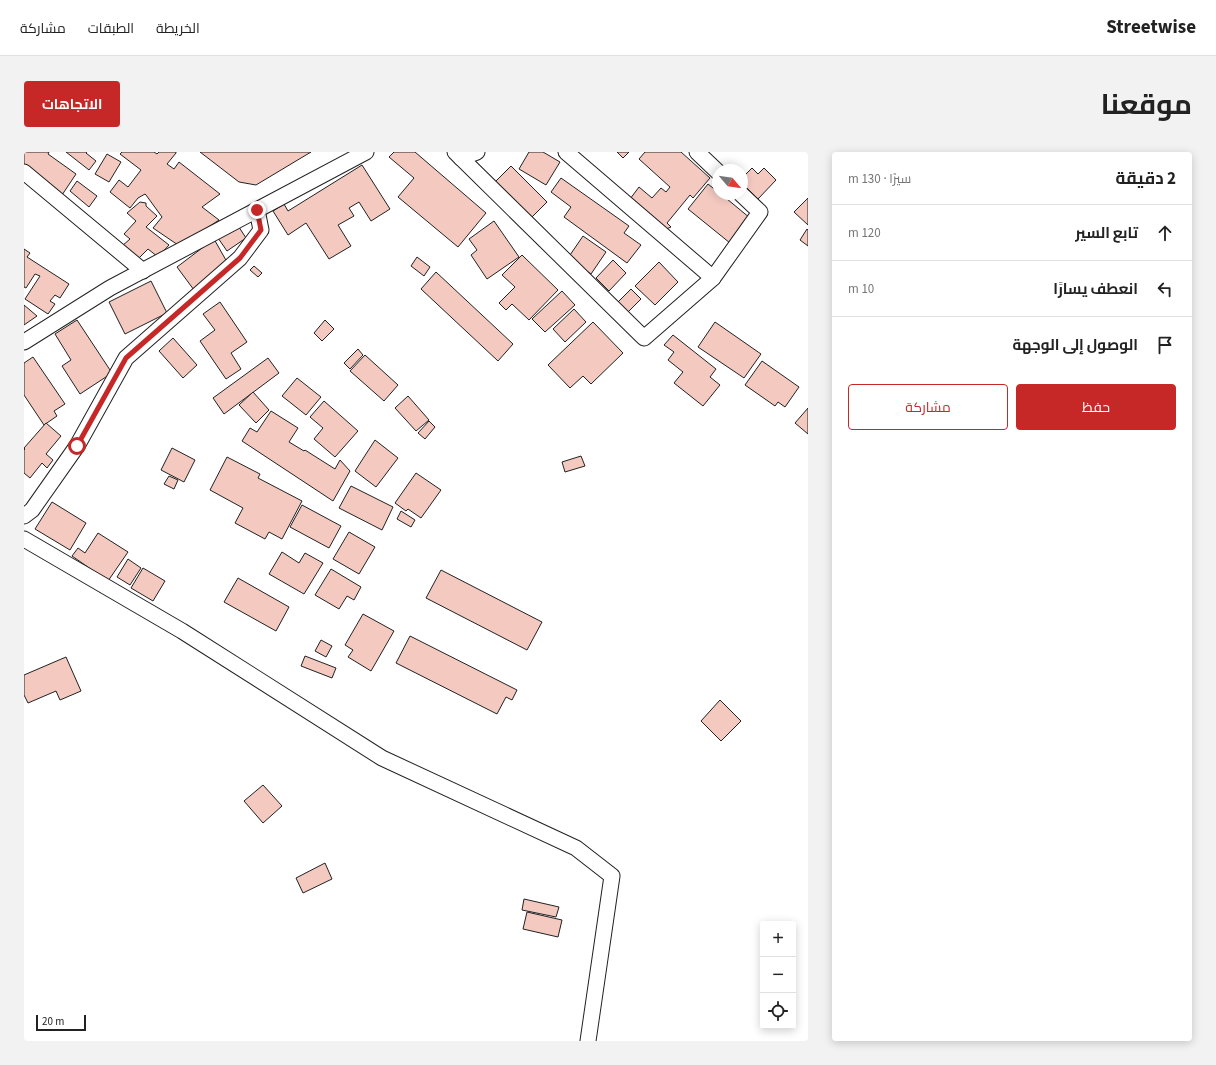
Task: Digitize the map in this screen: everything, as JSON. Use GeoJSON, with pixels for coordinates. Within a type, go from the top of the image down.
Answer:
{"type":"FeatureCollection","features":[{"type":"Feature","properties":{"kind":"street"},"geometry":{"type":"LineString","coordinates":[[24,342],[110,288],[366,152]]}},
{"type":"Feature","properties":{"kind":"street"},"geometry":{"type":"LineString","coordinates":[[458,155],[476,152]]}},
{"type":"Feature","properties":{"kind":"street"},"geometry":{"type":"LineString","coordinates":[[566,152],[713,278]]}},
{"type":"Feature","properties":{"kind":"street"},"geometry":{"type":"LineString","coordinates":[[697,152],[712,166]]}},
{"type":"Feature","properties":{"kind":"street"},"geometry":{"type":"LineString","coordinates":[[458,155],[644,338],[713,278],[760,212],[747,200]]}},
{"type":"Feature","properties":{"kind":"street"},"geometry":{"type":"LineString","coordinates":[[24,172],[143,270]]}},
{"type":"Feature","properties":{"kind":"street"},"geometry":{"type":"LineString","coordinates":[[24,516],[32,510],[77,446],[126,358],[240,258],[261,230],[257,210]]}},
{"type":"Feature","properties":{"kind":"street"},"geometry":{"type":"LineString","coordinates":[[24,539],[182,631],[382,758],[576,848],[612,876],[588,1041]]}},
{"type":"Feature","properties":{"kind":"building"},"geometry":{"type":"Polygon","coordinates":[[[24,152],[49,152],[48,154],[76,174],[62,195],[24,166],[24,152]]]}},
{"type":"Feature","properties":{"kind":"building"},"geometry":{"type":"Polygon","coordinates":[[[66,152],[87,152],[86,153],[96,161],[89,170],[66,152]]]}},
{"type":"Feature","properties":{"kind":"building"},"geometry":{"type":"Polygon","coordinates":[[[122,152],[154,152],[157,154],[159,152],[176,152],[167,164],[174,169],[179,162],[220,194],[202,207],[219,220],[189,240],[178,245],[153,228],[162,217],[145,194],[138,198],[130,208],[110,192],[119,180],[128,187],[141,170],[120,154],[122,152]]]}},
{"type":"Feature","properties":{"kind":"building"},"geometry":{"type":"Polygon","coordinates":[[[200,152],[311,152],[256,185],[239,182],[200,152]]]}},
{"type":"Feature","properties":{"kind":"building"},"geometry":{"type":"Polygon","coordinates":[[[394,152],[415,152],[486,213],[458,247],[398,197],[414,178],[389,157],[394,152]]]}},
{"type":"Feature","properties":{"kind":"building"},"geometry":{"type":"Polygon","coordinates":[[[529,152],[543,152],[560,162],[546,185],[519,169],[529,152]]]}},
{"type":"Feature","properties":{"kind":"building"},"geometry":{"type":"Polygon","coordinates":[[[617,152],[629,152],[623,158],[617,152]]]}},
{"type":"Feature","properties":{"kind":"building"},"geometry":{"type":"Polygon","coordinates":[[[645,152],[681,152],[710,178],[693,198],[690,195],[667,223],[671,227],[664,230],[630,199],[639,187],[652,198],[661,188],[666,192],[670,187],[639,159],[645,152]]]}},
{"type":"Feature","properties":{"kind":"building"},"geometry":{"type":"Polygon","coordinates":[[[107,154],[121,162],[109,182],[95,174],[107,154]]]}},
{"type":"Feature","properties":{"kind":"building"},"geometry":{"type":"Polygon","coordinates":[[[362,165],[390,209],[371,221],[359,202],[349,208],[354,216],[338,225],[351,246],[329,259],[306,223],[288,235],[273,211],[284,204],[288,211],[362,165]]]}},
{"type":"Feature","properties":{"kind":"building"},"geometry":{"type":"Polygon","coordinates":[[[511,166],[547,202],[532,217],[495,182],[511,166]]]}},
{"type":"Feature","properties":{"kind":"building"},"geometry":{"type":"Polygon","coordinates":[[[752,168],[758,174],[764,168],[776,180],[758,199],[748,189],[748,172],[752,168]]]}},
{"type":"Feature","properties":{"kind":"building"},"geometry":{"type":"Polygon","coordinates":[[[561,178],[629,226],[624,233],[641,245],[627,263],[564,217],[571,207],[551,192],[561,178]]]}},
{"type":"Feature","properties":{"kind":"building"},"geometry":{"type":"Polygon","coordinates":[[[77,181],[97,196],[89,207],[70,191],[77,181]]]}},
{"type":"Feature","properties":{"kind":"building"},"geometry":{"type":"Polygon","coordinates":[[[708,184],[712,187],[712,200],[728,200],[750,218],[730,243],[688,209],[708,184]]]}},
{"type":"Feature","properties":{"kind":"building"},"geometry":{"type":"Polygon","coordinates":[[[808,198],[808,225],[794,212],[808,198]]]}},
{"type":"Feature","properties":{"kind":"building"},"geometry":{"type":"Polygon","coordinates":[[[140,202],[146,203],[146,206],[157,216],[146,227],[169,245],[158,257],[148,249],[136,261],[122,246],[130,239],[124,234],[136,221],[127,213],[140,202]]]}},
{"type":"Feature","properties":{"kind":"building"},"geometry":{"type":"Polygon","coordinates":[[[494,221],[519,257],[487,279],[471,255],[477,250],[469,239],[494,221]]]}},
{"type":"Feature","properties":{"kind":"building"},"geometry":{"type":"Polygon","coordinates":[[[237,224],[246,238],[227,251],[218,238],[237,224]]]}},
{"type":"Feature","properties":{"kind":"building"},"geometry":{"type":"Polygon","coordinates":[[[807,229],[808,230],[808,246],[800,240],[807,229]]]}},
{"type":"Feature","properties":{"kind":"building"},"geometry":{"type":"Polygon","coordinates":[[[583,236],[606,252],[591,274],[568,258],[583,236]]]}},
{"type":"Feature","properties":{"kind":"building"},"geometry":{"type":"Polygon","coordinates":[[[214,239],[227,262],[194,290],[177,267],[214,239]]]}},
{"type":"Feature","properties":{"kind":"building"},"geometry":{"type":"Polygon","coordinates":[[[24,249],[30,253],[27,257],[69,284],[60,298],[55,295],[50,301],[55,304],[48,314],[25,299],[40,276],[35,274],[26,288],[24,287],[24,249]]]}},
{"type":"Feature","properties":{"kind":"building"},"geometry":{"type":"Polygon","coordinates":[[[522,255],[558,290],[529,320],[512,304],[506,310],[499,303],[515,287],[502,275],[522,255]]]}},
{"type":"Feature","properties":{"kind":"building"},"geometry":{"type":"Polygon","coordinates":[[[417,257],[430,267],[424,276],[411,266],[417,257]]]}},
{"type":"Feature","properties":{"kind":"building"},"geometry":{"type":"Polygon","coordinates":[[[613,260],[626,273],[609,291],[596,278],[613,260]]]}},
{"type":"Feature","properties":{"kind":"building"},"geometry":{"type":"Polygon","coordinates":[[[659,262],[678,282],[655,305],[635,286],[659,262]]]}},
{"type":"Feature","properties":{"kind":"building"},"geometry":{"type":"Polygon","coordinates":[[[254,266],[262,273],[258,277],[250,270],[254,266]]]}},
{"type":"Feature","properties":{"kind":"building"},"geometry":{"type":"Polygon","coordinates":[[[436,272],[513,344],[498,361],[421,289],[436,272]]]}},
{"type":"Feature","properties":{"kind":"building"},"geometry":{"type":"Polygon","coordinates":[[[151,281],[167,313],[125,334],[109,302],[151,281]]]}},
{"type":"Feature","properties":{"kind":"building"},"geometry":{"type":"Polygon","coordinates":[[[631,289],[641,299],[628,312],[618,302],[631,289]]]}},
{"type":"Feature","properties":{"kind":"building"},"geometry":{"type":"Polygon","coordinates":[[[562,291],[575,305],[545,332],[532,319],[562,291]]]}},
{"type":"Feature","properties":{"kind":"building"},"geometry":{"type":"Polygon","coordinates":[[[220,302],[247,342],[231,353],[241,369],[226,379],[200,341],[215,330],[203,314],[220,302]]]}},
{"type":"Feature","properties":{"kind":"building"},"geometry":{"type":"Polygon","coordinates":[[[24,305],[37,316],[24,325],[24,305]]]}},
{"type":"Feature","properties":{"kind":"building"},"geometry":{"type":"Polygon","coordinates":[[[574,309],[586,322],[565,342],[553,329],[574,309]]]}},
{"type":"Feature","properties":{"kind":"building"},"geometry":{"type":"Polygon","coordinates":[[[77,320],[112,373],[80,394],[62,366],[71,360],[55,334],[77,320]]]}},
{"type":"Feature","properties":{"kind":"building"},"geometry":{"type":"Polygon","coordinates":[[[325,320],[334,329],[322,341],[314,333],[325,320]]]}},
{"type":"Feature","properties":{"kind":"building"},"geometry":{"type":"Polygon","coordinates":[[[593,322],[623,353],[591,384],[583,376],[570,388],[548,365],[593,322]]]}},
{"type":"Feature","properties":{"kind":"building"},"geometry":{"type":"Polygon","coordinates":[[[715,322],[761,354],[744,378],[698,347],[715,322]]]}},
{"type":"Feature","properties":{"kind":"building"},"geometry":{"type":"Polygon","coordinates":[[[673,335],[716,369],[710,377],[720,385],[703,406],[674,383],[683,372],[668,360],[674,352],[664,345],[673,335]]]}},
{"type":"Feature","properties":{"kind":"building"},"geometry":{"type":"Polygon","coordinates":[[[173,338],[197,365],[183,378],[159,351],[173,338]]]}},
{"type":"Feature","properties":{"kind":"building"},"geometry":{"type":"Polygon","coordinates":[[[358,349],[363,355],[350,369],[344,363],[358,349]]]}},
{"type":"Feature","properties":{"kind":"building"},"geometry":{"type":"Polygon","coordinates":[[[365,355],[398,385],[384,401],[350,371],[365,355]]]}},
{"type":"Feature","properties":{"kind":"building"},"geometry":{"type":"Polygon","coordinates":[[[33,357],[65,404],[54,411],[57,416],[44,425],[24,395],[24,363],[33,357]]]}},
{"type":"Feature","properties":{"kind":"building"},"geometry":{"type":"Polygon","coordinates":[[[268,358],[279,373],[224,414],[213,398],[268,358]]]}},
{"type":"Feature","properties":{"kind":"building"},"geometry":{"type":"Polygon","coordinates":[[[762,361],[799,387],[785,407],[778,402],[775,406],[745,385],[762,361]]]}},
{"type":"Feature","properties":{"kind":"building"},"geometry":{"type":"Polygon","coordinates":[[[297,378],[321,397],[306,415],[282,396],[297,378]]]}},
{"type":"Feature","properties":{"kind":"building"},"geometry":{"type":"Polygon","coordinates":[[[253,392],[269,410],[256,423],[239,405],[253,392]]]}},
{"type":"Feature","properties":{"kind":"building"},"geometry":{"type":"Polygon","coordinates":[[[408,396],[429,420],[416,431],[395,408],[408,396]]]}},
{"type":"Feature","properties":{"kind":"building"},"geometry":{"type":"Polygon","coordinates":[[[324,401],[358,431],[335,457],[314,439],[323,428],[310,417],[324,401]]]}},
{"type":"Feature","properties":{"kind":"building"},"geometry":{"type":"Polygon","coordinates":[[[808,408],[808,434],[795,423],[808,408]]]}},
{"type":"Feature","properties":{"kind":"building"},"geometry":{"type":"Polygon","coordinates":[[[271,411],[298,428],[289,442],[335,469],[340,460],[350,471],[333,501],[242,441],[250,428],[257,432],[271,411]]]}},
{"type":"Feature","properties":{"kind":"building"},"geometry":{"type":"Polygon","coordinates":[[[429,421],[435,427],[425,439],[418,433],[429,421]]]}},
{"type":"Feature","properties":{"kind":"building"},"geometry":{"type":"Polygon","coordinates":[[[46,423],[61,436],[46,454],[53,460],[47,468],[42,463],[30,478],[24,473],[24,448],[46,423]]]}},
{"type":"Feature","properties":{"kind":"building"},"geometry":{"type":"Polygon","coordinates":[[[375,440],[398,458],[376,487],[355,471],[375,440]]]}},
{"type":"Feature","properties":{"kind":"building"},"geometry":{"type":"Polygon","coordinates":[[[172,448],[195,460],[184,482],[161,470],[172,448]]]}},
{"type":"Feature","properties":{"kind":"building"},"geometry":{"type":"Polygon","coordinates":[[[581,456],[585,466],[565,472],[562,462],[581,456]]]}},
{"type":"Feature","properties":{"kind":"building"},"geometry":{"type":"Polygon","coordinates":[[[227,457],[260,474],[258,478],[302,501],[282,539],[269,532],[265,539],[235,523],[243,508],[210,490],[227,457]]]}},
{"type":"Feature","properties":{"kind":"building"},"geometry":{"type":"Polygon","coordinates":[[[416,473],[441,490],[421,518],[408,509],[406,511],[395,503],[416,473]]]}},
{"type":"Feature","properties":{"kind":"building"},"geometry":{"type":"Polygon","coordinates":[[[169,476],[178,480],[174,489],[164,484],[169,476]]]}},
{"type":"Feature","properties":{"kind":"building"},"geometry":{"type":"Polygon","coordinates":[[[351,486],[393,507],[382,530],[339,508],[351,486]]]}},
{"type":"Feature","properties":{"kind":"building"},"geometry":{"type":"Polygon","coordinates":[[[52,502],[86,523],[70,550],[35,529],[52,502]]]}},
{"type":"Feature","properties":{"kind":"building"},"geometry":{"type":"Polygon","coordinates":[[[302,505],[341,526],[329,548],[290,527],[302,505]]]}},
{"type":"Feature","properties":{"kind":"building"},"geometry":{"type":"Polygon","coordinates":[[[401,511],[415,520],[411,527],[397,519],[401,511]]]}},
{"type":"Feature","properties":{"kind":"building"},"geometry":{"type":"Polygon","coordinates":[[[349,532],[375,547],[359,574],[333,559],[349,532]]]}},
{"type":"Feature","properties":{"kind":"building"},"geometry":{"type":"Polygon","coordinates":[[[98,533],[128,552],[108,581],[72,556],[78,548],[85,553],[98,533]]]}},
{"type":"Feature","properties":{"kind":"building"},"geometry":{"type":"Polygon","coordinates":[[[282,552],[299,563],[305,553],[323,563],[304,594],[269,574],[282,552]]]}},
{"type":"Feature","properties":{"kind":"building"},"geometry":{"type":"Polygon","coordinates":[[[128,559],[141,568],[130,585],[117,577],[128,559]]]}},
{"type":"Feature","properties":{"kind":"building"},"geometry":{"type":"Polygon","coordinates":[[[143,568],[165,581],[153,601],[131,588],[143,568]]]}},
{"type":"Feature","properties":{"kind":"building"},"geometry":{"type":"Polygon","coordinates":[[[331,569],[361,587],[354,600],[347,596],[339,609],[315,595],[331,569]]]}},
{"type":"Feature","properties":{"kind":"building"},"geometry":{"type":"Polygon","coordinates":[[[441,570],[542,622],[527,650],[426,598],[441,570]]]}},
{"type":"Feature","properties":{"kind":"building"},"geometry":{"type":"Polygon","coordinates":[[[238,578],[289,607],[276,631],[224,602],[238,578]]]}},
{"type":"Feature","properties":{"kind":"building"},"geometry":{"type":"Polygon","coordinates":[[[363,614],[394,631],[371,671],[348,657],[353,650],[345,645],[363,614]]]}},
{"type":"Feature","properties":{"kind":"building"},"geometry":{"type":"Polygon","coordinates":[[[410,636],[517,690],[512,700],[506,697],[497,714],[396,663],[410,636]]]}},
{"type":"Feature","properties":{"kind":"building"},"geometry":{"type":"Polygon","coordinates":[[[321,640],[332,646],[326,657],[315,651],[321,640]]]}},
{"type":"Feature","properties":{"kind":"building"},"geometry":{"type":"Polygon","coordinates":[[[305,656],[336,668],[332,678],[301,666],[305,656]]]}},
{"type":"Feature","properties":{"kind":"building"},"geometry":{"type":"Polygon","coordinates":[[[66,657],[81,691],[60,700],[56,691],[28,703],[24,695],[24,675],[66,657]]]}},
{"type":"Feature","properties":{"kind":"building"},"geometry":{"type":"Polygon","coordinates":[[[720,700],[741,721],[721,741],[701,721],[720,700]]]}},
{"type":"Feature","properties":{"kind":"building"},"geometry":{"type":"Polygon","coordinates":[[[263,785],[282,806],[263,823],[244,801],[263,785]]]}},
{"type":"Feature","properties":{"kind":"building"},"geometry":{"type":"Polygon","coordinates":[[[325,863],[332,879],[303,893],[296,878],[325,863]]]}},
{"type":"Feature","properties":{"kind":"building"},"geometry":{"type":"Polygon","coordinates":[[[524,899],[559,907],[556,917],[522,910],[524,899]]]}},
{"type":"Feature","properties":{"kind":"building"},"geometry":{"type":"Polygon","coordinates":[[[527,912],[562,920],[558,937],[523,929],[527,912]]]}},
{"type":"Feature","properties":{"kind":"route"},"geometry":{"type":"LineString","coordinates":[[77,446],[126,358],[240,258],[261,230],[257,210]]}}]}
